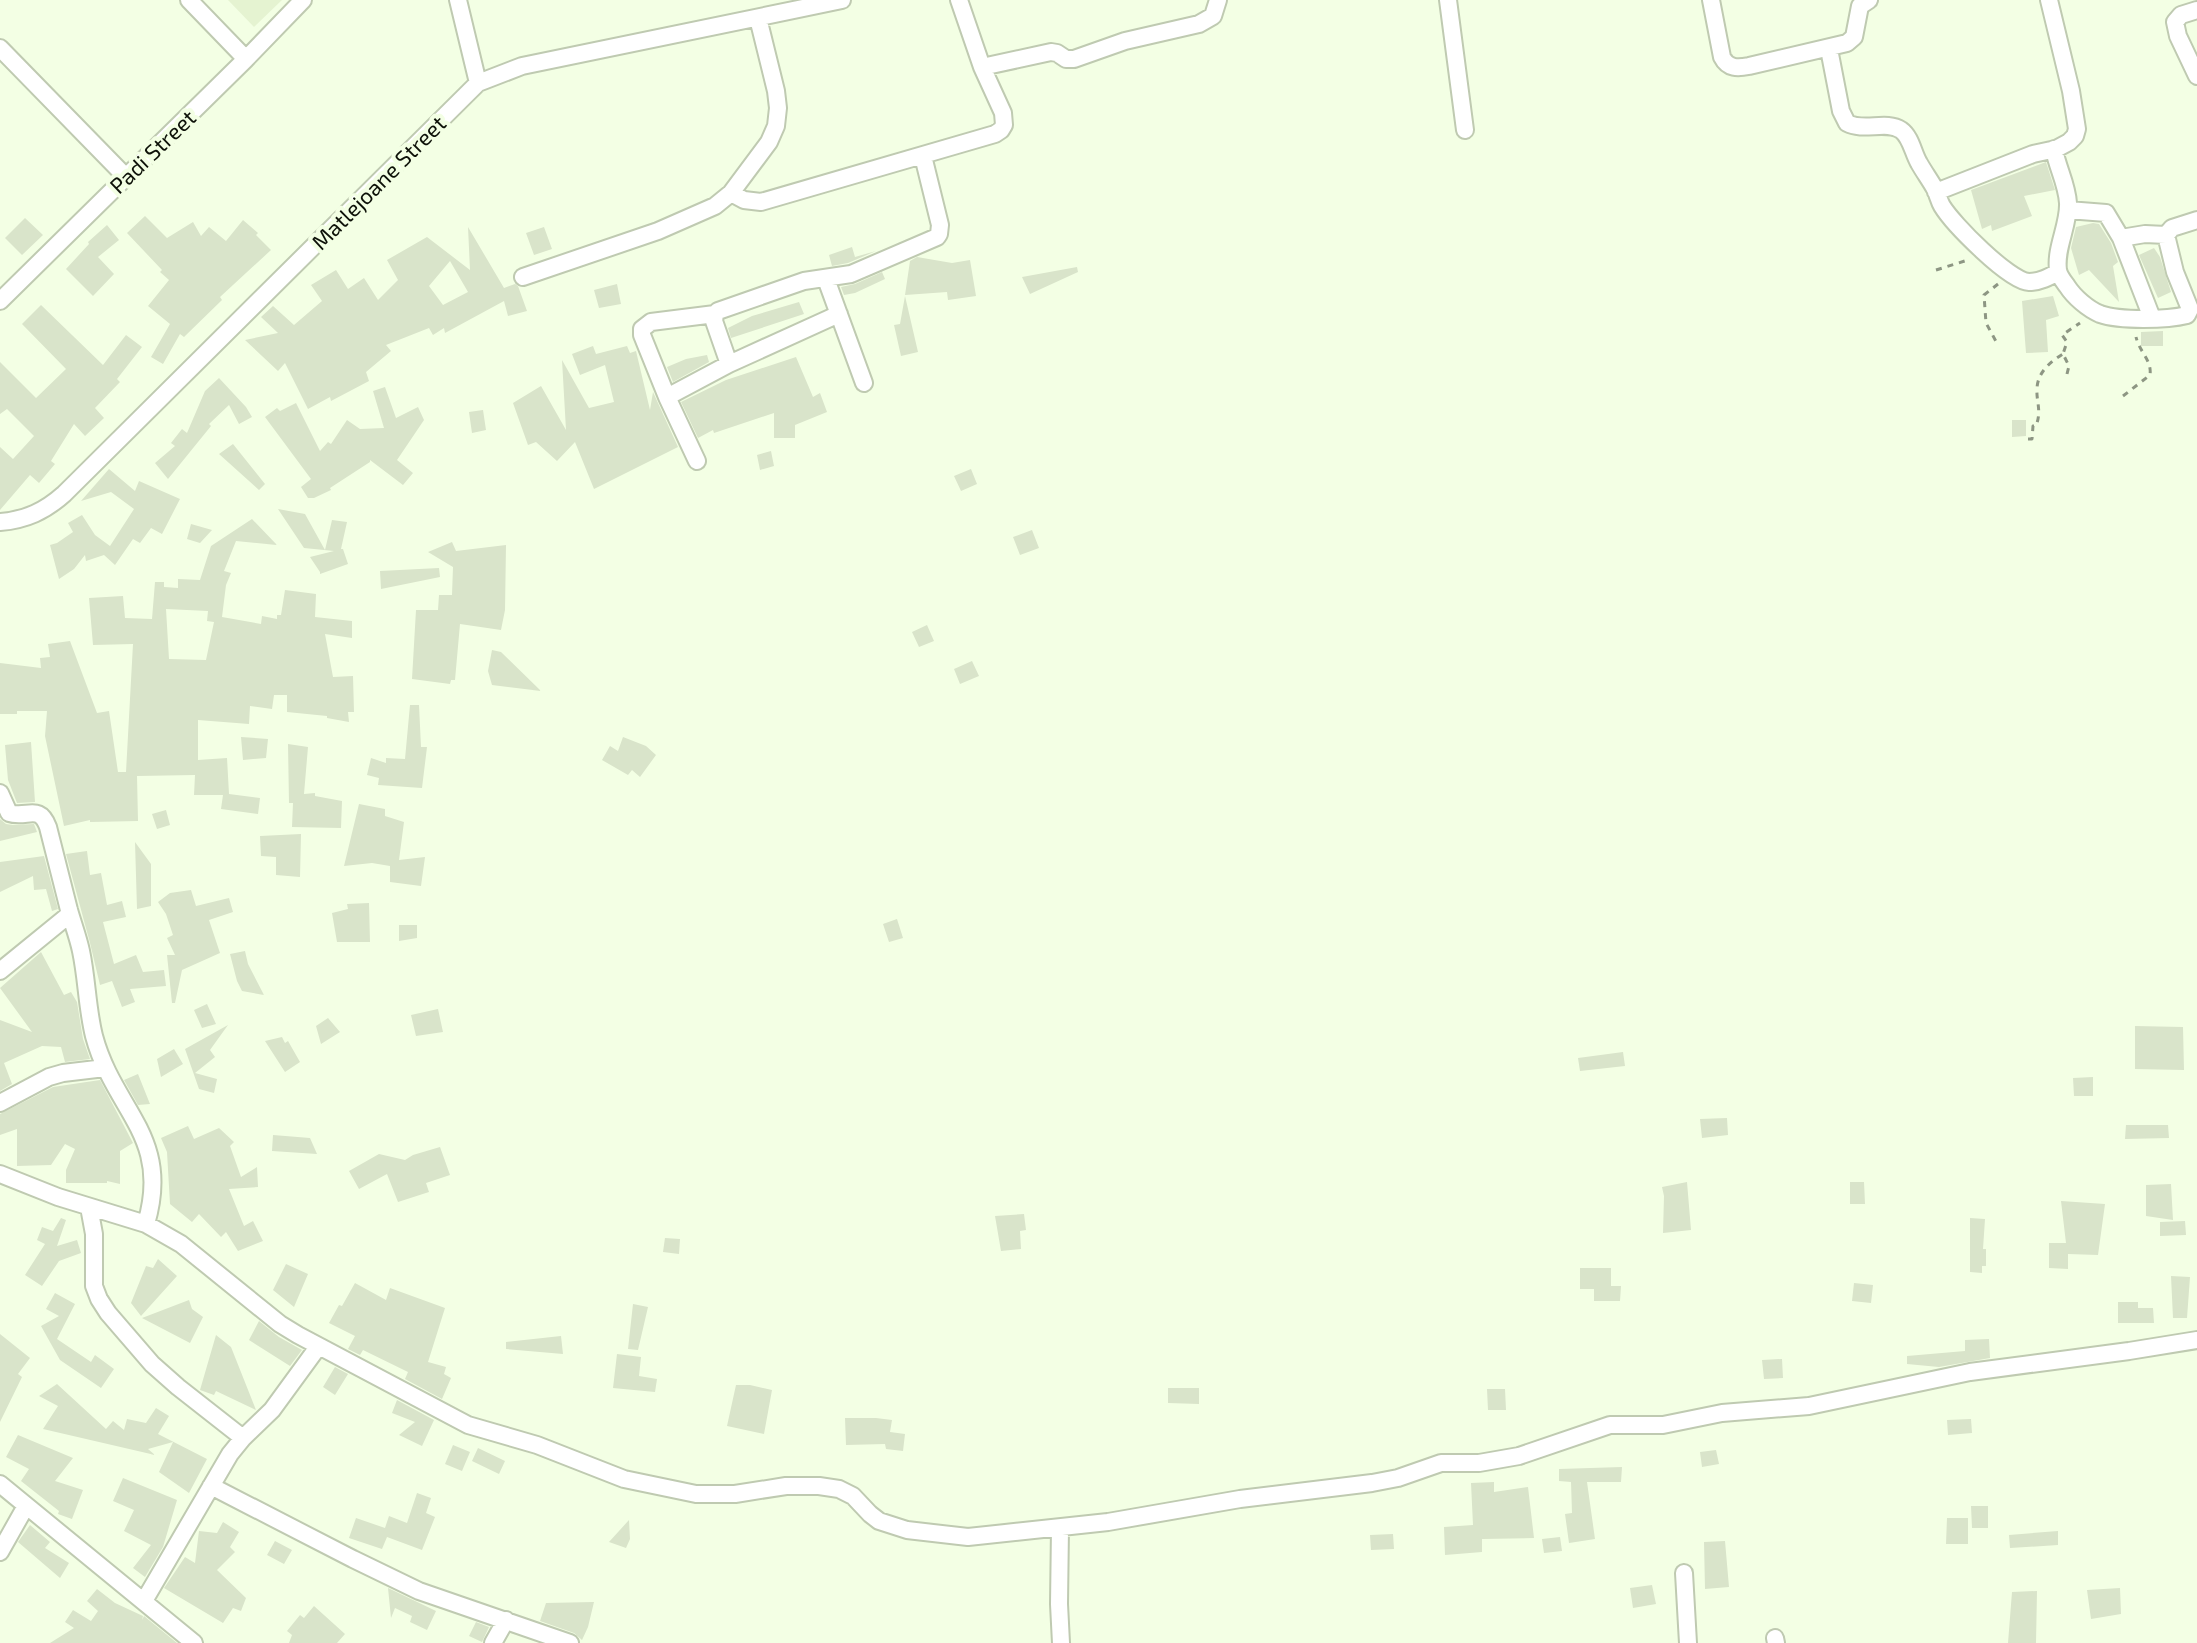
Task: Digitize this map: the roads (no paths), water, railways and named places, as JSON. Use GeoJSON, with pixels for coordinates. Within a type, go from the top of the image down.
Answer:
{"type":"FeatureCollection","features":[{"type":"Feature","properties":{"kind":"street"},"geometry":{"type":"LineString","coordinates":[[189,0],[246,59]]}},
{"type":"Feature","properties":{"kind":"street","name":"Padi Street"},"geometry":{"type":"LineString","coordinates":[[2,294],[126,177],[303,0]]}},
{"type":"Feature","properties":{"kind":"street"},"geometry":{"type":"LineString","coordinates":[[458,0],[478,83]]}},
{"type":"Feature","properties":{"kind":"street","name":"Matlejoane Street"},"geometry":{"type":"LineString","coordinates":[[0,522],[18,521],[51,506],[478,83],[522,66],[842,0]]}},
{"type":"Feature","properties":{"kind":"street"},"geometry":{"type":"LineString","coordinates":[[731,193],[744,200],[761,202],[923,156],[1001,130],[1003,113],[982,67],[959,0]]}},
{"type":"Feature","properties":{"kind":"street"},"geometry":{"type":"LineString","coordinates":[[982,67],[1051,52],[1071,60],[1125,41],[1199,24],[1213,16],[1218,0]]}},
{"type":"Feature","properties":{"kind":"street"},"geometry":{"type":"LineString","coordinates":[[1448,0],[1465,130]]}},
{"type":"Feature","properties":{"kind":"street"},"geometry":{"type":"LineString","coordinates":[[1711,0],[1722,57],[1729,66],[1749,66],[1829,49],[1851,41],[1860,6],[1869,0]]}},
{"type":"Feature","properties":{"kind":"street"},"geometry":{"type":"LineString","coordinates":[[1936,192],[2033,154],[2054,149],[2075,136],[2077,129],[2071,91],[2049,0]]}},
{"type":"Feature","properties":{"kind":"street"},"geometry":{"type":"LineString","coordinates":[[2197,10],[2181,15],[2175,22],[2178,36],[2197,76]]}},
{"type":"Feature","properties":{"kind":"street"},"geometry":{"type":"LineString","coordinates":[[523,277],[658,231],[715,206],[731,193],[769,142],[776,126],[776,91],[758,18]]}},
{"type":"Feature","properties":{"kind":"street"},"geometry":{"type":"LineString","coordinates":[[0,48],[126,177]]}},
{"type":"Feature","properties":{"kind":"street"},"geometry":{"type":"LineString","coordinates":[[1829,49],[1843,118],[1852,126],[1894,127],[1905,133],[1941,205],[2011,275],[2028,282],[2040,281],[2058,272]]}},
{"type":"Feature","properties":{"kind":"street"},"geometry":{"type":"LineString","coordinates":[[2054,149],[2066,189],[2068,210],[2058,272],[2070,291],[2094,311],[2133,318],[2182,317],[2189,313],[2166,235]]}},
{"type":"Feature","properties":{"kind":"street"},"geometry":{"type":"LineString","coordinates":[[697,461],[642,335],[643,326],[651,322],[715,314],[724,308],[804,281],[851,274],[933,239],[939,234],[940,225],[923,156]]}},
{"type":"Feature","properties":{"kind":"street"},"geometry":{"type":"LineString","coordinates":[[2068,210],[2103,211],[2121,238],[2152,318]]}},
{"type":"Feature","properties":{"kind":"street"},"geometry":{"type":"LineString","coordinates":[[2166,235],[2172,228],[2197,220]]}},
{"type":"Feature","properties":{"kind":"street"},"geometry":{"type":"LineString","coordinates":[[2121,238],[2166,235]]}},
{"type":"Feature","properties":{"kind":"street"},"geometry":{"type":"LineString","coordinates":[[826,279],[864,383]]}},
{"type":"Feature","properties":{"kind":"street"},"geometry":{"type":"LineString","coordinates":[[715,314],[715,326],[729,364]]}},
{"type":"Feature","properties":{"kind":"street"},"geometry":{"type":"LineString","coordinates":[[667,397],[729,364],[839,314]]}},
{"type":"Feature","properties":{"kind":"street"},"geometry":{"type":"LineString","coordinates":[[0,793],[9,813],[38,813],[45,820],[80,947],[93,1032],[105,1068],[143,1134],[152,1160],[154,1184],[146,1224]]}},
{"type":"Feature","properties":{"kind":"street"},"geometry":{"type":"LineString","coordinates":[[3,961],[70,914]]}},
{"type":"Feature","properties":{"kind":"street"},"geometry":{"type":"LineString","coordinates":[[0,1103],[49,1077],[105,1068]]}},
{"type":"Feature","properties":{"kind":"street"},"geometry":{"type":"LineString","coordinates":[[0,1174],[58,1197],[146,1224],[181,1244],[280,1324],[468,1425],[537,1445],[624,1479],[660,1488],[696,1494],[735,1494],[786,1486],[839,1489],[853,1496],[879,1521],[907,1530],[949,1535],[987,1536],[1060,1528],[1240,1499],[1372,1483],[1398,1478],[1441,1463],[1499,1461],[1610,1425],[1663,1425],[1722,1413],[1809,1406],[1970,1372],[2197,1340]]}},
{"type":"Feature","properties":{"kind":"street"},"geometry":{"type":"LineString","coordinates":[[89,1207],[94,1234],[94,1286],[108,1313],[152,1364],[243,1438]]}},
{"type":"Feature","properties":{"kind":"street"},"geometry":{"type":"LineString","coordinates":[[144,1601],[230,1454],[272,1410],[318,1347]]}},
{"type":"Feature","properties":{"kind":"street"},"geometry":{"type":"LineString","coordinates":[[0,1484],[194,1643]]}},
{"type":"Feature","properties":{"kind":"street"},"geometry":{"type":"LineString","coordinates":[[211,1486],[419,1591],[570,1643]]}},
{"type":"Feature","properties":{"kind":"street"},"geometry":{"type":"LineString","coordinates":[[0,1552],[26,1506]]}},
{"type":"Feature","properties":{"kind":"street"},"geometry":{"type":"LineString","coordinates":[[1060,1528],[1061,1643]]}},
{"type":"Feature","properties":{"kind":"street"},"geometry":{"type":"LineString","coordinates":[[1684,1573],[1688,1643]]}},
{"type":"Feature","properties":{"kind":"street"},"geometry":{"type":"LineString","coordinates":[[493,1643],[506,1620]]}}]}
